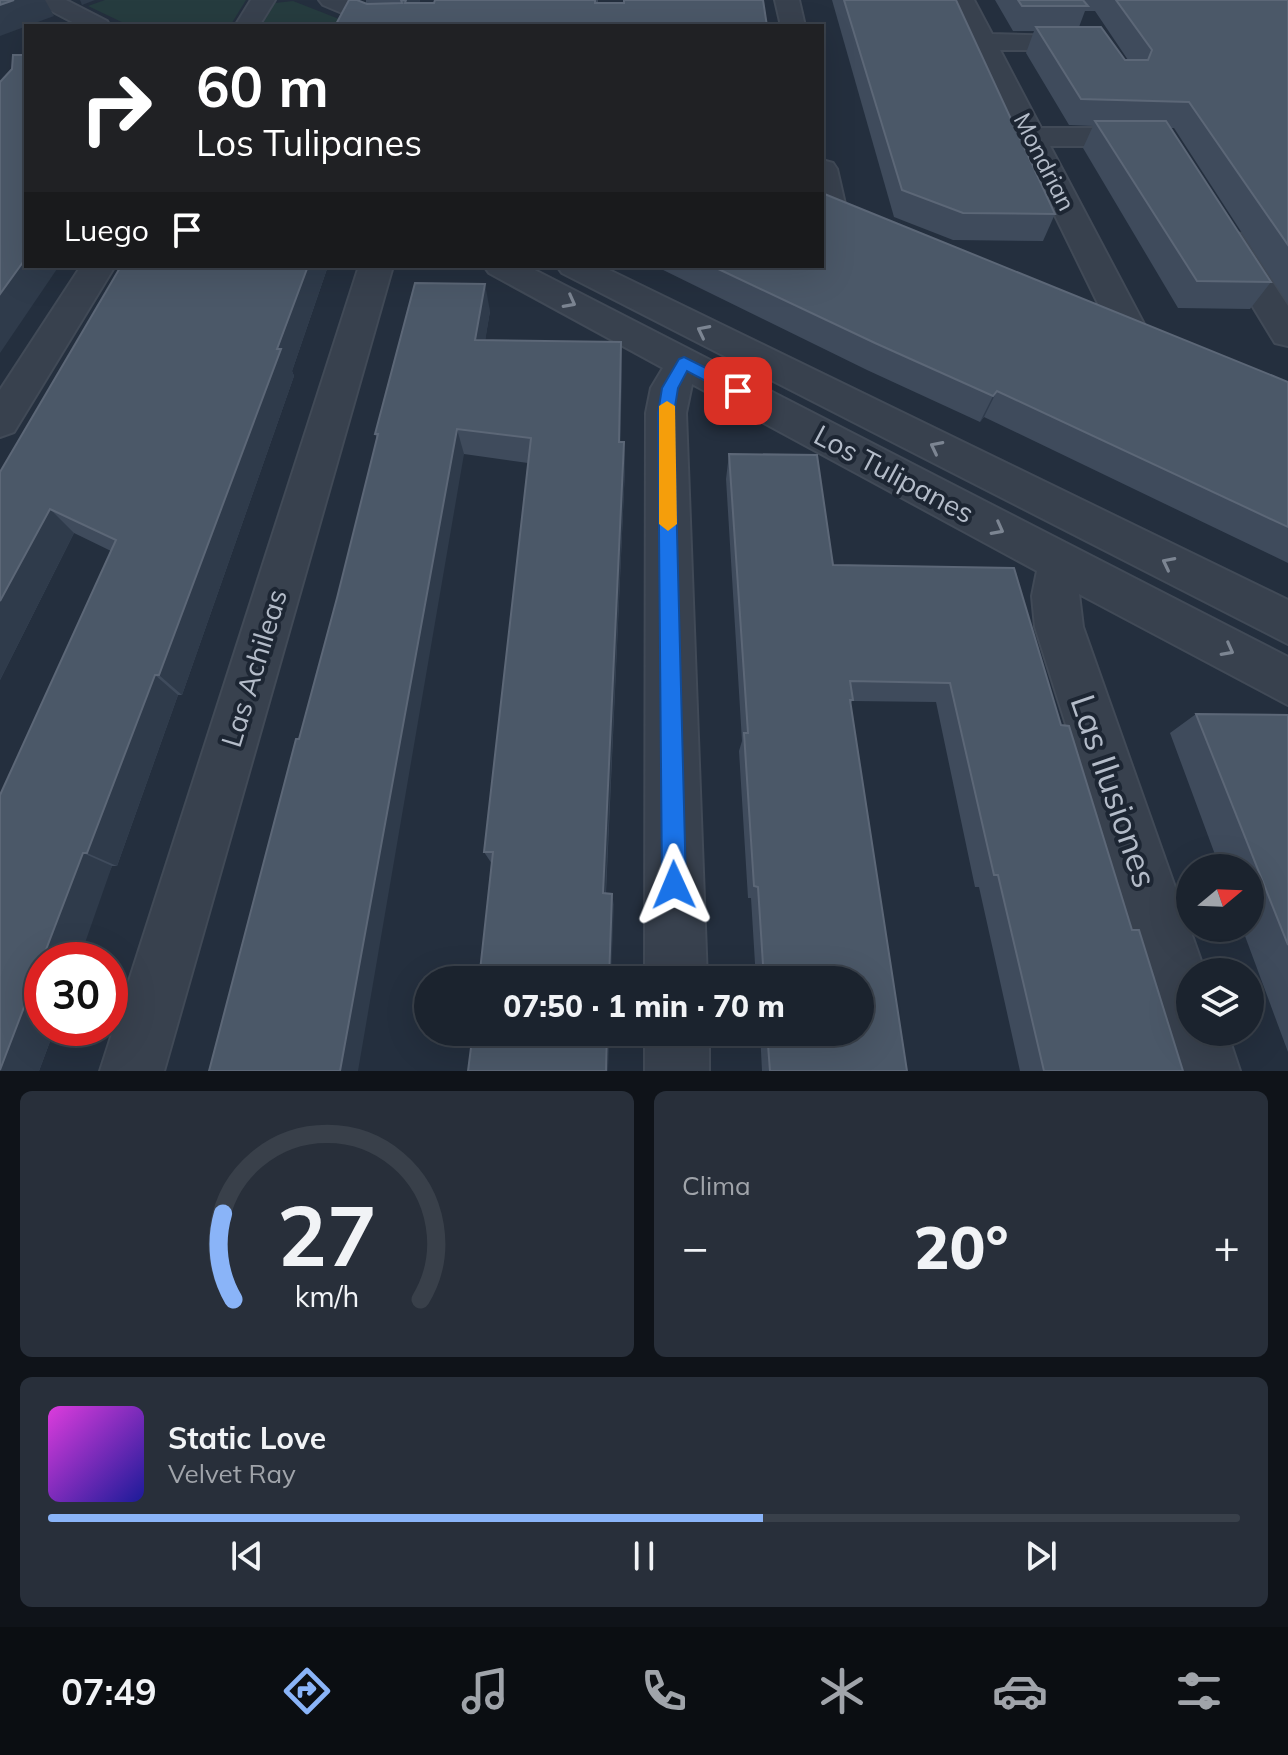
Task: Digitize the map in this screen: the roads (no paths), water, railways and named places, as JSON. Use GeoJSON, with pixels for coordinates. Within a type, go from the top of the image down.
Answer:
{"type":"FeatureCollection","features":[{"type":"Feature","properties":{"kind":"street"},"geometry":{"type":"LineString","coordinates":[[48,0],[89,24]]}},
{"type":"Feature","properties":{"kind":"street"},"geometry":{"type":"LineString","coordinates":[[248,24],[263,0]]}},
{"type":"Feature","properties":{"kind":"street"},"geometry":{"type":"LineString","coordinates":[[331,0],[389,24]]}},
{"type":"Feature","properties":{"kind":"street"},"geometry":{"type":"LineString","coordinates":[[787,0],[793,24]]}},
{"type":"Feature","properties":{"kind":"street","name":"Mondrian"},"geometry":{"type":"LineString","coordinates":[[962,0],[1031,137],[1141,330],[1084,307]]}},
{"type":"Feature","properties":{"kind":"street"},"geometry":{"type":"LineString","coordinates":[[982,42],[1104,48],[1084,18]]}},
{"type":"Feature","properties":{"kind":"street"},"geometry":{"type":"LineString","coordinates":[[1031,137],[1167,143]]}},
{"type":"Feature","properties":{"kind":"street"},"geometry":{"type":"LineString","coordinates":[[824,174],[836,206]]}},
{"type":"Feature","properties":{"kind":"street"},"geometry":{"type":"LineString","coordinates":[[1213,215],[1288,334]]}},
{"type":"Feature","properties":{"kind":"street"},"geometry":{"type":"LineString","coordinates":[[0,422],[97,268]]}},
{"type":"Feature","properties":{"kind":"street","name":"Las Achileas"},"geometry":{"type":"LineString","coordinates":[[132,1071],[375,268]]}},
{"type":"Feature","properties":{"kind":"street","name":"Los Tulipanes"},"geometry":{"type":"LineString","coordinates":[[505,268],[1288,682]]}},
{"type":"Feature","properties":{"kind":"street","name":"Los Tulipanes"},"geometry":{"type":"LineString","coordinates":[[578,268],[1288,623]]}},
{"type":"Feature","properties":{"kind":"street"},"geometry":{"type":"LineString","coordinates":[[676,966],[666,413],[670,388],[684,363]]}},
{"type":"Feature","properties":{"kind":"street","name":"Las Ilusiones"},"geometry":{"type":"LineString","coordinates":[[1062,562],[1055,596],[1059,627],[1176,975]]}},
{"type":"Feature","properties":{"kind":"street"},"geometry":{"type":"LineString","coordinates":[[677,1046],[677,1071]]}},
{"type":"Feature","properties":{"kind":"street"},"geometry":{"type":"LineString","coordinates":[[1200,1046],[1208,1071]]}}]}
